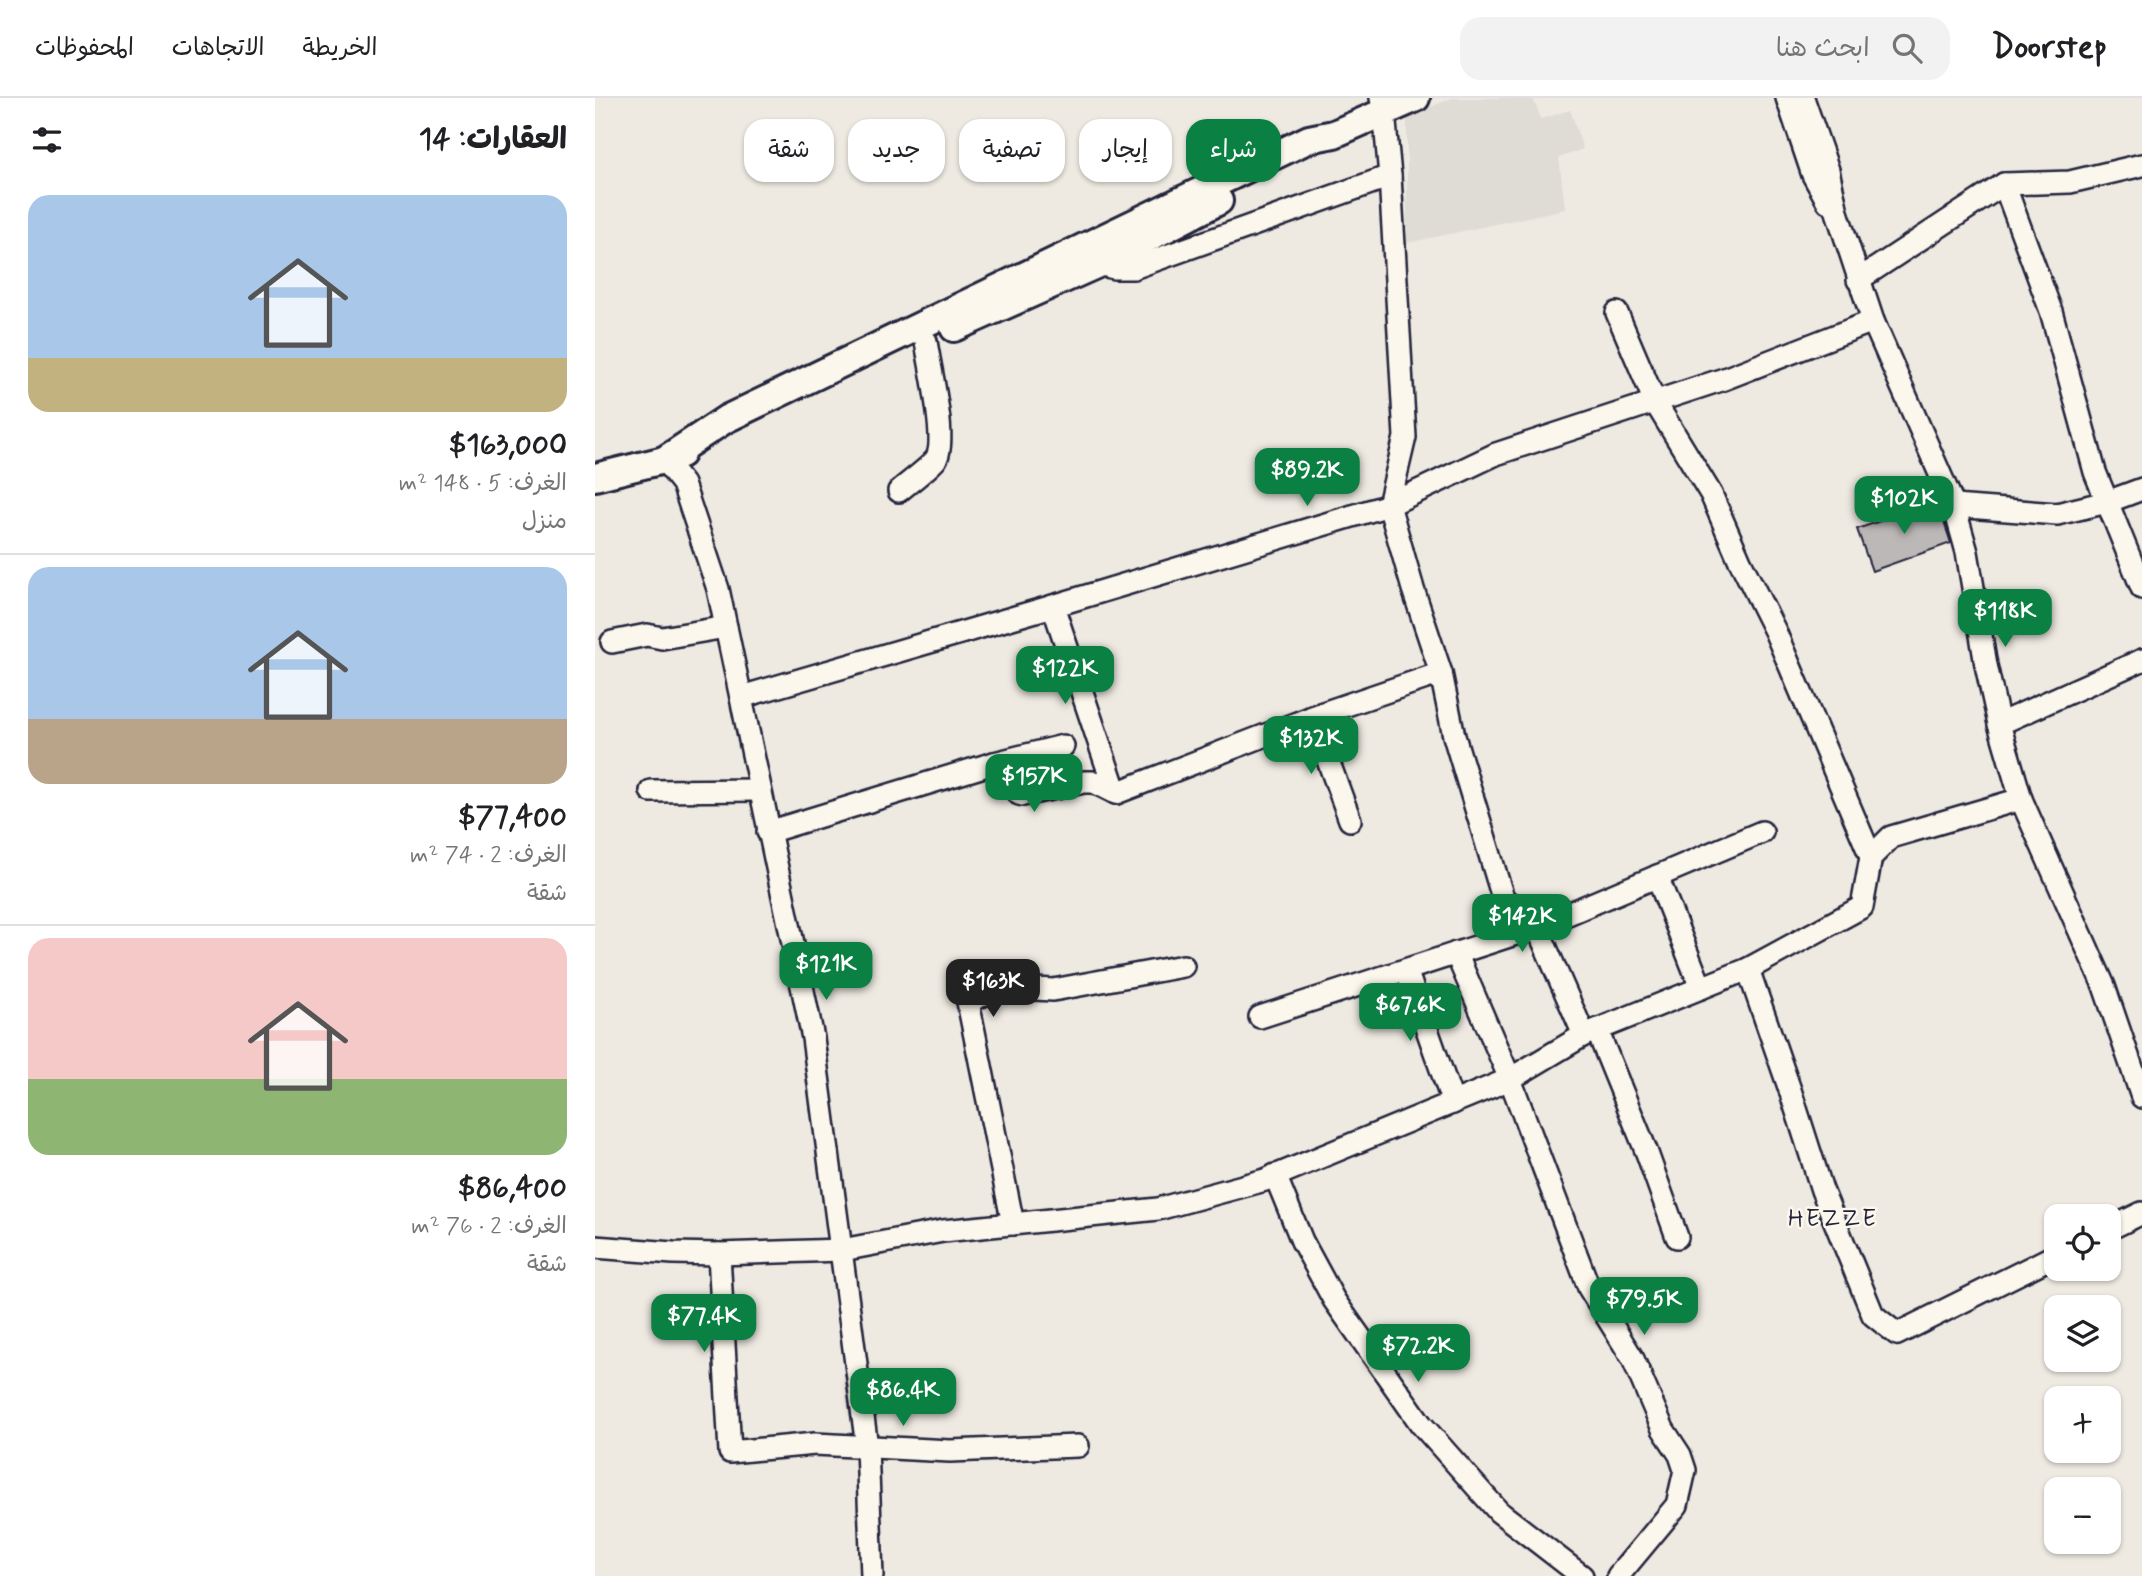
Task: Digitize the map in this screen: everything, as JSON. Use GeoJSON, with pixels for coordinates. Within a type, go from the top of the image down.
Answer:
{"type":"FeatureCollection","features":[{"type":"Feature","properties":{"kind":"main road"},"geometry":{"type":"LineString","coordinates":[[664,460],[726,419],[1315,152],[1334,134],[1383,105],[1416,98]]}},
{"type":"Feature","properties":{"kind":"main road"},"geometry":{"type":"LineString","coordinates":[[595,477],[664,460],[740,432],[926,341],[1092,255]]}},
{"type":"Feature","properties":{"kind":"street"},"geometry":{"type":"LineString","coordinates":[[1787,98],[1813,175],[1837,212]]}},
{"type":"Feature","properties":{"kind":"street"},"geometry":{"type":"LineString","coordinates":[[1803,98],[1830,177],[1837,212],[1858,281],[1954,506],[1967,552],[1999,724],[2021,799],[2104,986],[2142,1097]]}},
{"type":"Feature","properties":{"kind":"street"},"geometry":{"type":"LineString","coordinates":[[1383,105],[1390,176],[1405,437],[1389,505],[1441,673],[1454,736],[1503,898],[1537,927],[1647,1153],[1677,1237]]}},
{"type":"Feature","properties":{"kind":"street"},"geometry":{"type":"LineString","coordinates":[[1858,281],[2004,184],[2070,182],[2142,165]]}},
{"type":"Feature","properties":{"kind":"street"},"geometry":{"type":"LineString","coordinates":[[1092,255],[1114,268],[1133,268],[1390,176]]}},
{"type":"Feature","properties":{"kind":"street"},"geometry":{"type":"LineString","coordinates":[[2004,184],[2051,311],[2095,472],[2142,588]]}},
{"type":"Feature","properties":{"kind":"street"},"geometry":{"type":"LineString","coordinates":[[595,1247],[719,1254],[842,1250],[943,1231],[1158,1209],[1275,1175],[1510,1079],[1590,1033],[1748,969],[1862,907],[1871,857],[1775,632],[1711,494],[1654,402],[1617,313]]}},
{"type":"Feature","properties":{"kind":"street"},"geometry":{"type":"LineString","coordinates":[[741,697],[1389,505],[1496,454],[1724,379],[1873,321]]}},
{"type":"Feature","properties":{"kind":"street"},"geometry":{"type":"LineString","coordinates":[[899,491],[937,458],[940,442],[926,341]]}},
{"type":"Feature","properties":{"kind":"street"},"geometry":{"type":"LineString","coordinates":[[664,460],[683,484],[718,589],[813,1038],[866,1447],[872,1576]]}},
{"type":"Feature","properties":{"kind":"street"},"geometry":{"type":"LineString","coordinates":[[1954,506],[2057,514],[2107,502],[2142,489]]}},
{"type":"Feature","properties":{"kind":"street"},"geometry":{"type":"LineString","coordinates":[[1053,606],[1116,793]]}},
{"type":"Feature","properties":{"kind":"street"},"geometry":{"type":"LineString","coordinates":[[612,642],[647,635],[662,638],[726,627]]}},
{"type":"Feature","properties":{"kind":"street"},"geometry":{"type":"LineString","coordinates":[[1999,724],[2142,660]]}},
{"type":"Feature","properties":{"kind":"street"},"geometry":{"type":"LineString","coordinates":[[994,763],[1019,794],[1023,795],[1084,782],[1094,782],[1116,793],[1312,717],[1441,673]]}},
{"type":"Feature","properties":{"kind":"street"},"geometry":{"type":"LineString","coordinates":[[1312,717],[1350,820]]}},
{"type":"Feature","properties":{"kind":"street"},"geometry":{"type":"LineString","coordinates":[[768,832],[994,763],[1063,746]]}},
{"type":"Feature","properties":{"kind":"street"},"geometry":{"type":"LineString","coordinates":[[651,791],[759,790]]}},
{"type":"Feature","properties":{"kind":"street"},"geometry":{"type":"LineString","coordinates":[[1871,857],[1891,837],[2021,799]]}},
{"type":"Feature","properties":{"kind":"street"},"geometry":{"type":"LineString","coordinates":[[1260,1017],[1537,927],[1762,832]]}},
{"type":"Feature","properties":{"kind":"street"},"geometry":{"type":"LineString","coordinates":[[1657,876],[1701,988]]}},
{"type":"Feature","properties":{"kind":"street"},"geometry":{"type":"LineString","coordinates":[[1456,953],[1510,1079],[1590,1288],[1633,1359],[1663,1429],[1685,1470],[1677,1505],[1618,1576]]}},
{"type":"Feature","properties":{"kind":"street"},"geometry":{"type":"LineString","coordinates":[[1013,1223],[968,1002],[1001,987],[1053,990],[1183,966]]}},
{"type":"Feature","properties":{"kind":"street"},"geometry":{"type":"LineString","coordinates":[[1748,969],[1822,1190],[1874,1315],[1897,1334],[2044,1261]]}},
{"type":"Feature","properties":{"kind":"street"},"geometry":{"type":"LineString","coordinates":[[1406,970],[1453,1102]]}},
{"type":"Feature","properties":{"kind":"street"},"geometry":{"type":"LineString","coordinates":[[1275,1175],[1302,1241],[1334,1300],[1421,1424],[1499,1511],[1582,1576]]}},
{"type":"Feature","properties":{"kind":"street"},"geometry":{"type":"LineString","coordinates":[[2121,1223],[2142,1213]]}},
{"type":"Feature","properties":{"kind":"street"},"geometry":{"type":"LineString","coordinates":[[719,1254],[730,1452],[815,1444],[950,1451],[1078,1446]]}},
{"type":"Feature","properties":{"kind":"shaded area"},"geometry":{"type":"Polygon","coordinates":[[[1452,98],[1533,98],[1541,119],[1570,110],[1583,149],[1559,158],[1565,209],[1407,243],[1407,117],[1452,98]]]}},
{"type":"Feature","properties":{"kind":"building"},"geometry":{"type":"Polygon","coordinates":[[[1937,501],[1951,543],[1872,571],[1857,529],[1937,501]]]}},
{"type":"Feature","properties":{"kind":"district","name":"HEZZE"},"geometry":{"type":"Point","coordinates":[1833,1219]}}]}
